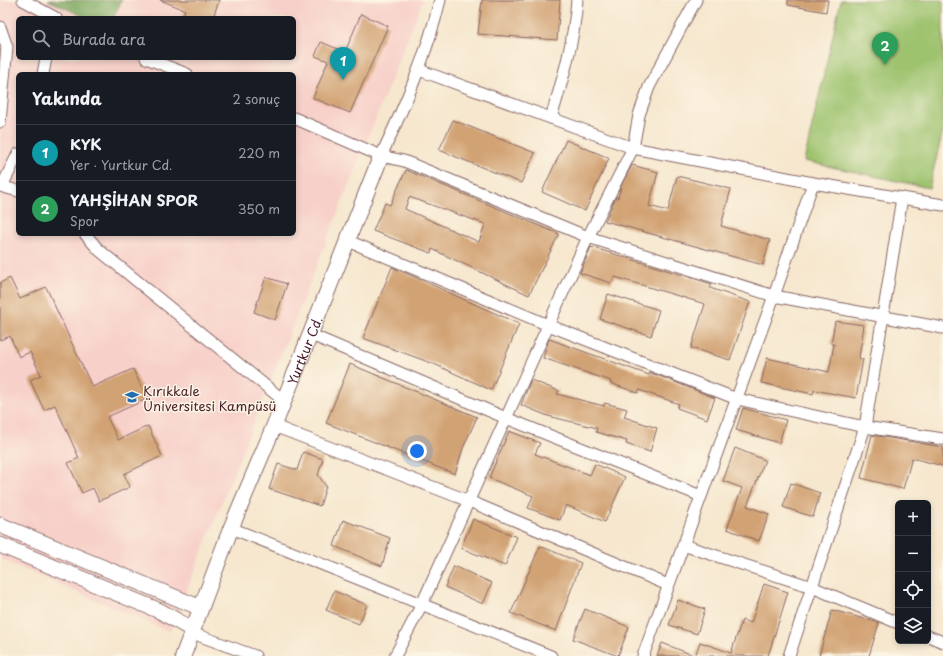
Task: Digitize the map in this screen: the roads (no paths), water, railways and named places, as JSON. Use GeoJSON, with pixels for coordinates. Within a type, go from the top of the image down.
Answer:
{"type":"FeatureCollection","features":[{"type":"Feature","properties":{"kind":"street"},"geometry":{"type":"LineString","coordinates":[[23,0],[47,16]]}},
{"type":"Feature","properties":{"kind":"street"},"geometry":{"type":"LineString","coordinates":[[381,156],[419,70],[431,36],[440,0]]}},
{"type":"Feature","properties":{"kind":"street"},"geometry":{"type":"LineString","coordinates":[[551,118],[566,70],[576,16],[577,0]]}},
{"type":"Feature","properties":{"kind":"street"},"geometry":{"type":"LineString","coordinates":[[395,656],[422,604],[588,237],[633,148],[639,115],[649,87],[696,0]]}},
{"type":"Feature","properties":{"kind":"street"},"geometry":{"type":"LineString","coordinates":[[0,27],[7,47],[0,122]]}},
{"type":"Feature","properties":{"kind":"street"},"geometry":{"type":"LineString","coordinates":[[43,72],[46,60]]}},
{"type":"Feature","properties":{"kind":"street"},"geometry":{"type":"LineString","coordinates":[[151,60],[182,72]]}},
{"type":"Feature","properties":{"kind":"street"},"geometry":{"type":"LineString","coordinates":[[419,70],[633,148],[813,183],[943,205]]}},
{"type":"Feature","properties":{"kind":"street"},"geometry":{"type":"LineString","coordinates":[[296,119],[381,156],[404,160],[588,237],[774,296],[883,318],[943,328]]}},
{"type":"Feature","properties":{"kind":"street","name":"Yurtkur Cd."},"geometry":{"type":"LineString","coordinates":[[183,656],[231,528],[274,426],[346,240],[381,156]]}},
{"type":"Feature","properties":{"kind":"street"},"geometry":{"type":"LineString","coordinates":[[16,158],[1,186],[16,190]]}},
{"type":"Feature","properties":{"kind":"street"},"geometry":{"type":"LineString","coordinates":[[642,656],[774,296],[813,183]]}},
{"type":"Feature","properties":{"kind":"street"},"geometry":{"type":"LineString","coordinates":[[789,656],[865,427],[902,198]]}},
{"type":"Feature","properties":{"kind":"street"},"geometry":{"type":"LineString","coordinates":[[87,236],[99,250],[283,400]]}},
{"type":"Feature","properties":{"kind":"street"},"geometry":{"type":"LineString","coordinates":[[346,240],[548,325],[737,398],[865,427],[943,439]]}},
{"type":"Feature","properties":{"kind":"street"},"geometry":{"type":"LineString","coordinates":[[309,334],[506,418],[701,496]]}},
{"type":"Feature","properties":{"kind":"street"},"geometry":{"type":"LineString","coordinates":[[274,426],[469,501],[668,586]]}},
{"type":"Feature","properties":{"kind":"street"},"geometry":{"type":"LineString","coordinates":[[0,525],[201,608]]}},
{"type":"Feature","properties":{"kind":"street"},"geometry":{"type":"LineString","coordinates":[[231,528],[551,656]]}},
{"type":"Feature","properties":{"kind":"street"},"geometry":{"type":"LineString","coordinates":[[0,545],[160,611],[193,632],[255,656]]}},
{"type":"Feature","properties":{"kind":"street"},"geometry":{"type":"LineString","coordinates":[[683,545],[812,587],[895,622]]}},
{"type":"Feature","properties":{"kind":"street"},"geometry":{"type":"LineString","coordinates":[[931,637],[943,642]]}},
{"type":"Feature","properties":{"kind":"place","name":"YAHŞİHAN SPOR"},"geometry":{"type":"Point","coordinates":[885,65]}},
{"type":"Feature","properties":{"kind":"place","name":"KYK"},"geometry":{"type":"Point","coordinates":[343,80]}},
{"type":"Feature","properties":{"kind":"place","name":"Kırıkkale Üniversitesi Kampüsü"},"geometry":{"type":"Point","coordinates":[132,397]}}]}
